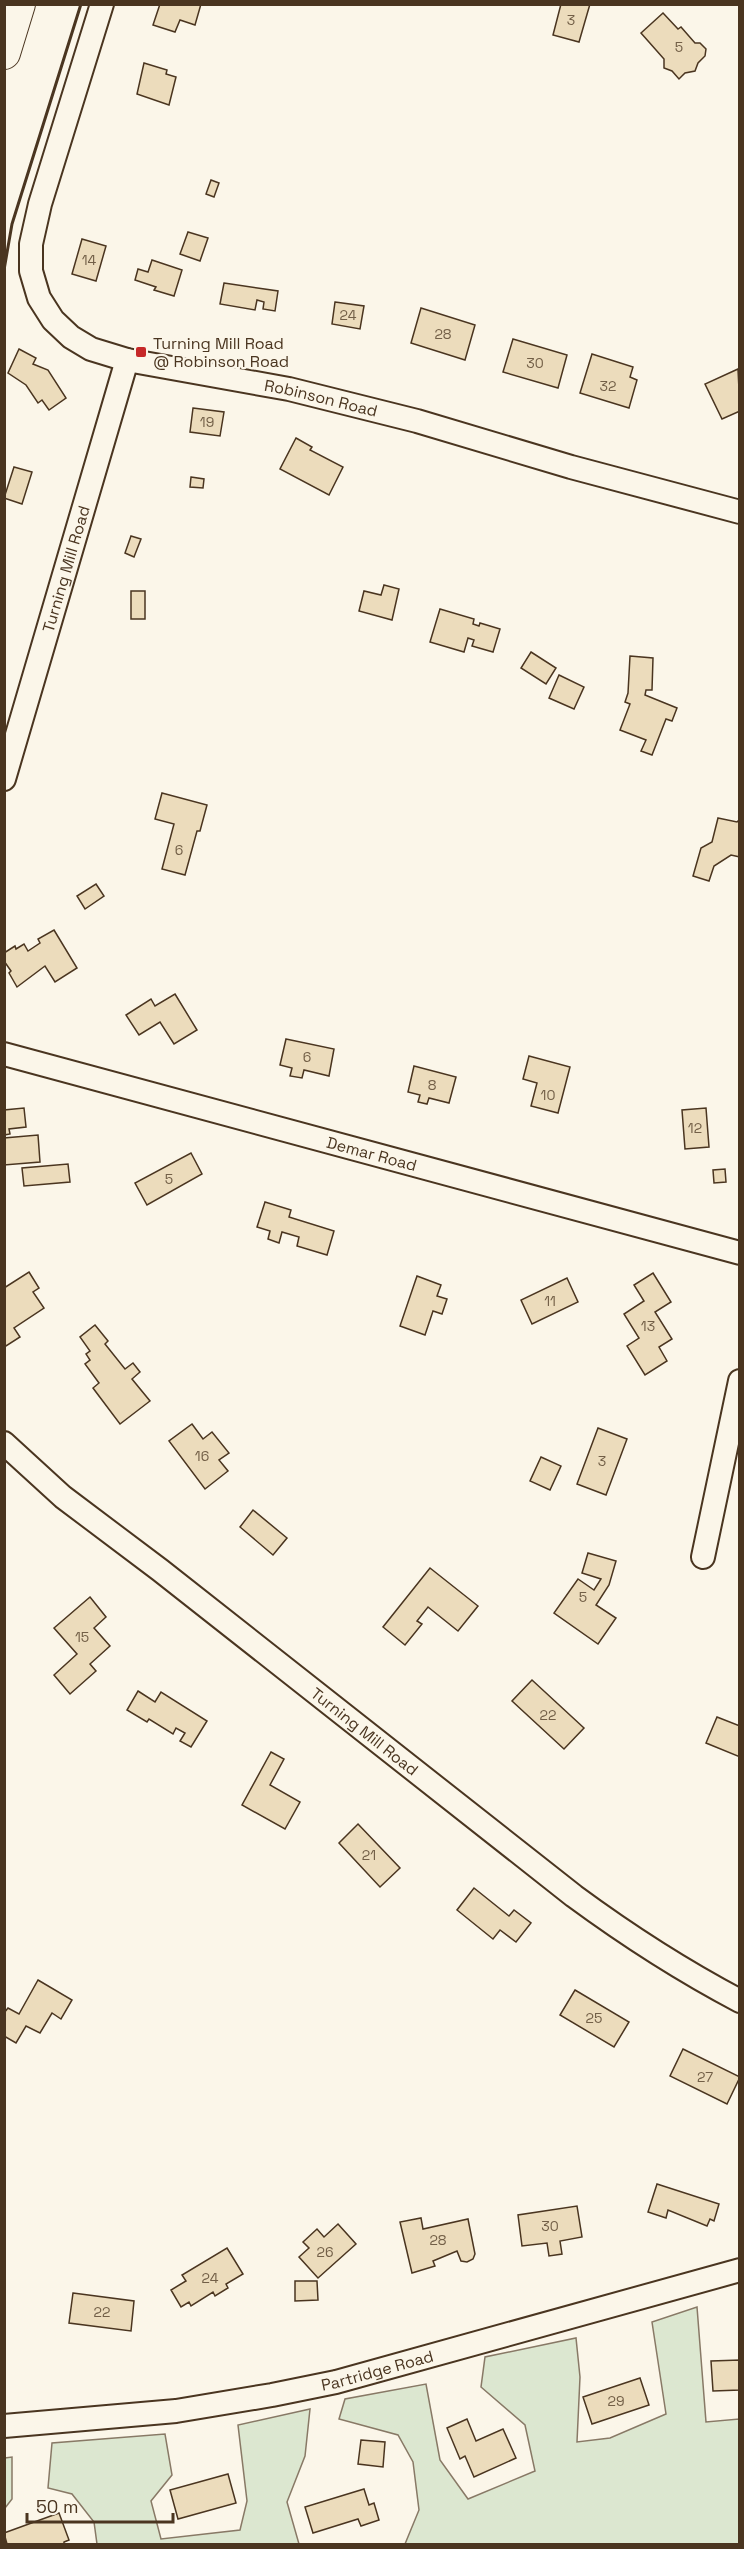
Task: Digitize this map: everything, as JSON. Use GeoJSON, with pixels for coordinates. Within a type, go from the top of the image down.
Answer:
{"type":"FeatureCollection","features":[{"type":"Feature","properties":{"kind":"highway"},"geometry":{"type":"LineString","coordinates":[[4,53],[19,4]]}},
{"type":"Feature","properties":{"kind":"street","name":"Robinson Road"},"geometry":{"type":"LineString","coordinates":[[102,4],[36,218],[31,244],[32,271],[39,298],[62,329],[91,349],[127,360],[300,391],[417,421],[553,462],[740,512]]}},
{"type":"Feature","properties":{"kind":"street","name":"Turning Mill Road"},"geometry":{"type":"LineString","coordinates":[[4,779],[127,360]]}},
{"type":"Feature","properties":{"kind":"street","name":"Demar Road"},"geometry":{"type":"LineString","coordinates":[[4,1054],[740,1253]]}},
{"type":"Feature","properties":{"kind":"street"},"geometry":{"type":"LineString","coordinates":[[702,1557],[740,1380]]}},
{"type":"Feature","properties":{"kind":"street","name":"Turning Mill Road"},"geometry":{"type":"LineString","coordinates":[[4,1443],[63,1497],[160,1570],[574,1896],[638,1942],[698,1979],[740,2001]]}},
{"type":"Feature","properties":{"kind":"street","name":"Partridge Road"},"geometry":{"type":"LineString","coordinates":[[4,2426],[176,2411],[293,2391],[487,2341],[740,2270]]}},
{"type":"Feature","properties":{"kind":"green space"},"geometry":{"type":"Polygon","coordinates":[[[697,2307],[706,2422],[739,2419],[739,2544],[405,2544],[419,2510],[413,2462],[398,2435],[339,2419],[345,2399],[426,2384],[440,2460],[468,2499],[535,2471],[525,2425],[481,2387],[485,2357],[576,2338],[580,2377],[577,2442],[610,2438],[666,2414],[652,2322],[697,2307]]]}},
{"type":"Feature","properties":{"kind":"green space"},"geometry":{"type":"Polygon","coordinates":[[[310,2409],[305,2456],[287,2502],[299,2544],[97,2544],[94,2522],[72,2494],[48,2488],[52,2443],[165,2434],[172,2475],[151,2501],[161,2539],[240,2530],[247,2501],[238,2425],[310,2409]]]}},
{"type":"Feature","properties":{"kind":"green space"},"geometry":{"type":"Polygon","coordinates":[[[12,2457],[12,2499],[5,2508],[5,2458],[12,2457]]]}},
{"type":"Feature","properties":{"kind":"building"},"geometry":{"type":"Polygon","coordinates":[[[160,4],[201,4],[195,25],[180,20],[175,32],[153,25],[160,4]]]}},
{"type":"Feature","properties":{"kind":"building"},"geometry":{"type":"Polygon","coordinates":[[[561,4],[590,4],[579,42],[553,35],[561,4]]]}},
{"type":"Feature","properties":{"kind":"building"},"geometry":{"type":"Polygon","coordinates":[[[663,13],[678,29],[681,27],[695,43],[700,43],[706,49],[705,56],[698,63],[695,71],[685,73],[679,79],[672,71],[664,68],[664,59],[641,33],[663,13]]]}},
{"type":"Feature","properties":{"kind":"building"},"geometry":{"type":"Polygon","coordinates":[[[144,63],[167,70],[166,74],[176,77],[169,105],[137,94],[144,63]]]}},
{"type":"Feature","properties":{"kind":"building"},"geometry":{"type":"Polygon","coordinates":[[[211,180],[219,183],[214,197],[206,194],[211,180]]]}},
{"type":"Feature","properties":{"kind":"building"},"geometry":{"type":"Polygon","coordinates":[[[188,232],[208,238],[200,261],[180,254],[188,232]]]}},
{"type":"Feature","properties":{"kind":"building"},"geometry":{"type":"Polygon","coordinates":[[[82,239],[106,246],[96,281],[72,274],[82,239]]]}},
{"type":"Feature","properties":{"kind":"building"},"geometry":{"type":"Polygon","coordinates":[[[152,260],[182,270],[174,296],[154,290],[156,287],[135,280],[138,269],[148,272],[152,260]]]}},
{"type":"Feature","properties":{"kind":"building"},"geometry":{"type":"Polygon","coordinates":[[[224,283],[278,291],[275,311],[263,309],[264,302],[257,300],[255,310],[220,304],[224,283]]]}},
{"type":"Feature","properties":{"kind":"building"},"geometry":{"type":"Polygon","coordinates":[[[335,302],[364,306],[360,329],[332,324],[335,302]]]}},
{"type":"Feature","properties":{"kind":"building"},"geometry":{"type":"Polygon","coordinates":[[[421,308],[475,325],[465,360],[411,343],[421,308]]]}},
{"type":"Feature","properties":{"kind":"building"},"geometry":{"type":"Polygon","coordinates":[[[513,339],[567,355],[558,388],[503,372],[513,339]]]}},
{"type":"Feature","properties":{"kind":"building"},"geometry":{"type":"Polygon","coordinates":[[[19,349],[36,358],[33,364],[48,370],[66,398],[49,410],[42,400],[38,403],[26,385],[8,373],[19,349]]]}},
{"type":"Feature","properties":{"kind":"building"},"geometry":{"type":"Polygon","coordinates":[[[592,354],[633,367],[630,377],[637,380],[629,408],[580,393],[592,354]]]}},
{"type":"Feature","properties":{"kind":"building"},"geometry":{"type":"Polygon","coordinates":[[[738,369],[740,411],[722,419],[705,384],[738,369]]]}},
{"type":"Feature","properties":{"kind":"building"},"geometry":{"type":"Polygon","coordinates":[[[193,408],[224,412],[220,436],[190,432],[193,408]]]}},
{"type":"Feature","properties":{"kind":"building"},"geometry":{"type":"Polygon","coordinates":[[[296,438],[312,447],[310,450],[343,467],[329,495],[280,469],[296,438]]]}},
{"type":"Feature","properties":{"kind":"building"},"geometry":{"type":"Polygon","coordinates":[[[14,467],[32,472],[22,504],[4,498],[14,467]]]}},
{"type":"Feature","properties":{"kind":"building"},"geometry":{"type":"Polygon","coordinates":[[[191,477],[204,479],[203,488],[190,487],[191,477]]]}},
{"type":"Feature","properties":{"kind":"building"},"geometry":{"type":"Polygon","coordinates":[[[131,536],[141,539],[134,557],[125,553],[131,536]]]}},
{"type":"Feature","properties":{"kind":"building"},"geometry":{"type":"Polygon","coordinates":[[[384,585],[399,589],[392,620],[359,611],[364,591],[381,595],[384,585]]]}},
{"type":"Feature","properties":{"kind":"building"},"geometry":{"type":"Polygon","coordinates":[[[131,591],[145,591],[145,619],[131,619],[131,591]]]}},
{"type":"Feature","properties":{"kind":"building"},"geometry":{"type":"Polygon","coordinates":[[[440,609],[474,619],[473,624],[479,626],[480,623],[500,629],[493,652],[472,646],[474,640],[468,638],[464,652],[430,642],[440,609]]]}},
{"type":"Feature","properties":{"kind":"building"},"geometry":{"type":"Polygon","coordinates":[[[531,652],[556,668],[546,684],[521,668],[531,652]]]}},
{"type":"Feature","properties":{"kind":"building"},"geometry":{"type":"Polygon","coordinates":[[[630,656],[653,658],[652,690],[646,690],[645,695],[677,708],[672,721],[666,719],[652,755],[641,751],[646,740],[620,730],[630,704],[625,702],[628,693],[630,656]]]}},
{"type":"Feature","properties":{"kind":"building"},"geometry":{"type":"Polygon","coordinates":[[[559,675],[584,687],[574,709],[549,698],[559,675]]]}},
{"type":"Feature","properties":{"kind":"building"},"geometry":{"type":"Polygon","coordinates":[[[162,793],[207,805],[185,875],[162,869],[174,824],[155,819],[162,793]]]}},
{"type":"Feature","properties":{"kind":"building"},"geometry":{"type":"Polygon","coordinates":[[[718,818],[737,822],[740,819],[740,857],[731,855],[714,866],[709,881],[693,876],[701,848],[712,842],[718,818]]]}},
{"type":"Feature","properties":{"kind":"building"},"geometry":{"type":"Polygon","coordinates":[[[96,884],[104,896],[85,909],[77,896],[96,884]]]}},
{"type":"Feature","properties":{"kind":"building"},"geometry":{"type":"Polygon","coordinates":[[[54,930],[77,968],[55,982],[45,966],[17,987],[4,961],[4,953],[15,946],[16,949],[24,944],[28,951],[40,943],[38,939],[54,930]]]}},
{"type":"Feature","properties":{"kind":"building"},"geometry":{"type":"Polygon","coordinates":[[[175,994],[197,1030],[174,1044],[160,1022],[139,1035],[126,1015],[151,999],[155,1006],[175,994]]]}},
{"type":"Feature","properties":{"kind":"building"},"geometry":{"type":"Polygon","coordinates":[[[286,1039],[334,1049],[329,1076],[304,1070],[302,1078],[290,1076],[292,1068],[280,1065],[286,1039]]]}},
{"type":"Feature","properties":{"kind":"building"},"geometry":{"type":"Polygon","coordinates":[[[529,1056],[570,1067],[558,1113],[531,1106],[537,1083],[523,1079],[529,1056]]]}},
{"type":"Feature","properties":{"kind":"building"},"geometry":{"type":"Polygon","coordinates":[[[414,1066],[456,1077],[449,1103],[429,1098],[427,1104],[418,1102],[420,1095],[408,1092],[414,1066]]]}},
{"type":"Feature","properties":{"kind":"building"},"geometry":{"type":"Polygon","coordinates":[[[24,1108],[26,1127],[9,1129],[10,1134],[4,1135],[4,1110],[24,1108]]]}},
{"type":"Feature","properties":{"kind":"building"},"geometry":{"type":"Polygon","coordinates":[[[706,1108],[709,1147],[685,1149],[682,1110],[706,1108]]]}},
{"type":"Feature","properties":{"kind":"building"},"geometry":{"type":"Polygon","coordinates":[[[38,1135],[40,1162],[4,1165],[4,1138],[38,1135]]]}},
{"type":"Feature","properties":{"kind":"building"},"geometry":{"type":"Polygon","coordinates":[[[191,1153],[202,1174],[147,1205],[135,1183],[191,1153]]]}},
{"type":"Feature","properties":{"kind":"building"},"geometry":{"type":"Polygon","coordinates":[[[68,1164],[70,1182],[24,1186],[22,1168],[68,1164]]]}},
{"type":"Feature","properties":{"kind":"building"},"geometry":{"type":"Polygon","coordinates":[[[725,1169],[726,1182],[714,1183],[713,1170],[725,1169]]]}},
{"type":"Feature","properties":{"kind":"building"},"geometry":{"type":"Polygon","coordinates":[[[265,1202],[291,1210],[289,1217],[334,1231],[327,1255],[297,1246],[299,1237],[282,1232],[279,1243],[268,1239],[270,1231],[257,1227],[265,1202]]]}},
{"type":"Feature","properties":{"kind":"building"},"geometry":{"type":"Polygon","coordinates":[[[29,1272],[39,1288],[33,1292],[44,1308],[14,1328],[20,1337],[6,1346],[4,1343],[4,1288],[29,1272]]]}},
{"type":"Feature","properties":{"kind":"building"},"geometry":{"type":"Polygon","coordinates":[[[653,1273],[671,1302],[655,1312],[672,1339],[659,1347],[667,1361],[645,1375],[627,1346],[639,1338],[624,1314],[644,1301],[634,1285],[653,1273]]]}},
{"type":"Feature","properties":{"kind":"building"},"geometry":{"type":"Polygon","coordinates":[[[417,1276],[441,1285],[437,1296],[447,1299],[442,1314],[433,1311],[425,1335],[400,1326],[417,1276]]]}},
{"type":"Feature","properties":{"kind":"building"},"geometry":{"type":"Polygon","coordinates":[[[567,1278],[578,1302],[532,1324],[521,1300],[567,1278]]]}},
{"type":"Feature","properties":{"kind":"building"},"geometry":{"type":"Polygon","coordinates":[[[95,1325],[108,1341],[105,1344],[125,1369],[133,1363],[140,1372],[132,1379],[150,1401],[120,1424],[93,1388],[99,1383],[85,1364],[90,1360],[86,1354],[90,1351],[80,1337],[95,1325]]]}},
{"type":"Feature","properties":{"kind":"building"},"geometry":{"type":"Polygon","coordinates":[[[192,1424],[203,1439],[212,1432],[229,1453],[219,1460],[228,1471],[205,1489],[169,1441],[192,1424]]]}},
{"type":"Feature","properties":{"kind":"building"},"geometry":{"type":"Polygon","coordinates":[[[598,1428],[627,1439],[606,1495],[577,1484],[598,1428]]]}},
{"type":"Feature","properties":{"kind":"building"},"geometry":{"type":"Polygon","coordinates":[[[541,1457],[561,1466],[550,1490],[530,1481],[541,1457]]]}},
{"type":"Feature","properties":{"kind":"building"},"geometry":{"type":"Polygon","coordinates":[[[253,1510],[287,1538],[273,1555],[240,1527],[253,1510]]]}},
{"type":"Feature","properties":{"kind":"building"},"geometry":{"type":"Polygon","coordinates":[[[588,1553],[616,1561],[609,1585],[596,1605],[616,1618],[598,1644],[554,1613],[578,1579],[594,1590],[601,1579],[582,1573],[588,1553]]]}},
{"type":"Feature","properties":{"kind":"building"},"geometry":{"type":"Polygon","coordinates":[[[430,1568],[478,1606],[458,1631],[428,1607],[417,1621],[422,1624],[405,1645],[383,1627],[430,1568]]]}},
{"type":"Feature","properties":{"kind":"building"},"geometry":{"type":"Polygon","coordinates":[[[90,1597],[106,1617],[94,1628],[110,1646],[90,1664],[96,1671],[70,1694],[54,1675],[77,1654],[54,1628],[90,1597]]]}},
{"type":"Feature","properties":{"kind":"building"},"geometry":{"type":"Polygon","coordinates":[[[532,1680],[584,1728],[564,1749],[512,1701],[532,1680]]]}},
{"type":"Feature","properties":{"kind":"building"},"geometry":{"type":"Polygon","coordinates":[[[138,1691],[155,1702],[161,1692],[207,1721],[191,1747],[180,1741],[185,1733],[176,1728],[173,1734],[149,1719],[147,1722],[127,1710],[138,1691]]]}},
{"type":"Feature","properties":{"kind":"building"},"geometry":{"type":"Polygon","coordinates":[[[717,1717],[740,1726],[740,1757],[706,1743],[717,1717]]]}},
{"type":"Feature","properties":{"kind":"building"},"geometry":{"type":"Polygon","coordinates":[[[271,1752],[284,1759],[270,1785],[300,1802],[285,1829],[242,1805],[271,1752]]]}},
{"type":"Feature","properties":{"kind":"building"},"geometry":{"type":"Polygon","coordinates":[[[358,1824],[400,1868],[380,1887],[339,1843],[358,1824]]]}},
{"type":"Feature","properties":{"kind":"building"},"geometry":{"type":"Polygon","coordinates":[[[474,1888],[509,1916],[514,1910],[531,1923],[516,1942],[500,1930],[493,1939],[457,1910],[474,1888]]]}},
{"type":"Feature","properties":{"kind":"building"},"geometry":{"type":"Polygon","coordinates":[[[38,1980],[72,2000],[61,2019],[52,2013],[40,2033],[26,2026],[16,2043],[4,2036],[4,2013],[8,2008],[19,2014],[38,1980]]]}},
{"type":"Feature","properties":{"kind":"building"},"geometry":{"type":"Polygon","coordinates":[[[575,1990],[629,2022],[614,2047],[560,2015],[575,1990]]]}},
{"type":"Feature","properties":{"kind":"building"},"geometry":{"type":"Polygon","coordinates":[[[683,2049],[740,2077],[727,2104],[670,2076],[683,2049]]]}},
{"type":"Feature","properties":{"kind":"building"},"geometry":{"type":"Polygon","coordinates":[[[657,2184],[719,2204],[714,2221],[710,2219],[707,2226],[668,2210],[666,2218],[648,2212],[657,2184]]]}},
{"type":"Feature","properties":{"kind":"building"},"geometry":{"type":"Polygon","coordinates":[[[577,2206],[582,2237],[560,2241],[562,2254],[549,2256],[547,2243],[522,2246],[518,2215],[577,2206]]]}},
{"type":"Feature","properties":{"kind":"building"},"geometry":{"type":"Polygon","coordinates":[[[421,2218],[423,2229],[468,2219],[475,2254],[473,2259],[467,2262],[461,2261],[457,2251],[433,2261],[435,2266],[412,2273],[400,2222],[421,2218]]]}},
{"type":"Feature","properties":{"kind":"building"},"geometry":{"type":"Polygon","coordinates":[[[338,2224],[356,2244],[318,2278],[299,2257],[309,2248],[303,2242],[317,2229],[324,2237],[338,2224]]]}},
{"type":"Feature","properties":{"kind":"building"},"geometry":{"type":"Polygon","coordinates":[[[227,2248],[243,2274],[226,2284],[228,2288],[215,2296],[213,2292],[191,2306],[189,2302],[181,2307],[171,2290],[186,2281],[182,2275],[227,2248]]]}},
{"type":"Feature","properties":{"kind":"building"},"geometry":{"type":"Polygon","coordinates":[[[295,2281],[317,2281],[318,2300],[295,2301],[295,2281]]]}},
{"type":"Feature","properties":{"kind":"building"},"geometry":{"type":"Polygon","coordinates":[[[73,2293],[134,2301],[131,2331],[69,2323],[73,2293]]]}},
{"type":"Feature","properties":{"kind":"building"},"geometry":{"type":"Polygon","coordinates":[[[740,2360],[740,2390],[713,2391],[711,2361],[740,2360]]]}},
{"type":"Feature","properties":{"kind":"building"},"geometry":{"type":"Polygon","coordinates":[[[640,2378],[649,2405],[592,2424],[583,2397],[640,2378]]]}},
{"type":"Feature","properties":{"kind":"building"},"geometry":{"type":"Polygon","coordinates":[[[467,2419],[476,2441],[503,2429],[516,2458],[474,2477],[465,2456],[460,2459],[447,2428],[467,2419]]]}},
{"type":"Feature","properties":{"kind":"building"},"geometry":{"type":"Polygon","coordinates":[[[361,2440],[385,2442],[383,2467],[358,2464],[361,2440]]]}},
{"type":"Feature","properties":{"kind":"building"},"geometry":{"type":"Polygon","coordinates":[[[228,2474],[236,2503],[178,2519],[170,2490],[228,2474]]]}},
{"type":"Feature","properties":{"kind":"building"},"geometry":{"type":"Polygon","coordinates":[[[364,2489],[369,2505],[374,2503],[379,2520],[361,2526],[358,2519],[313,2533],[305,2507],[364,2489]]]}},
{"type":"Feature","properties":{"kind":"building"},"geometry":{"type":"Polygon","coordinates":[[[59,2513],[69,2540],[64,2544],[7,2544],[4,2533],[59,2513]]]}},
{"type":"Feature","properties":{"kind":"wall"},"geometry":{"type":"LineString","coordinates":[[4,270],[12,224],[81,4]]}},
{"type":"Feature","properties":{"kind":"place","name":"Turning Mill Road @ Robinson Road"},"geometry":{"type":"Point","coordinates":[141,352]}}]}
